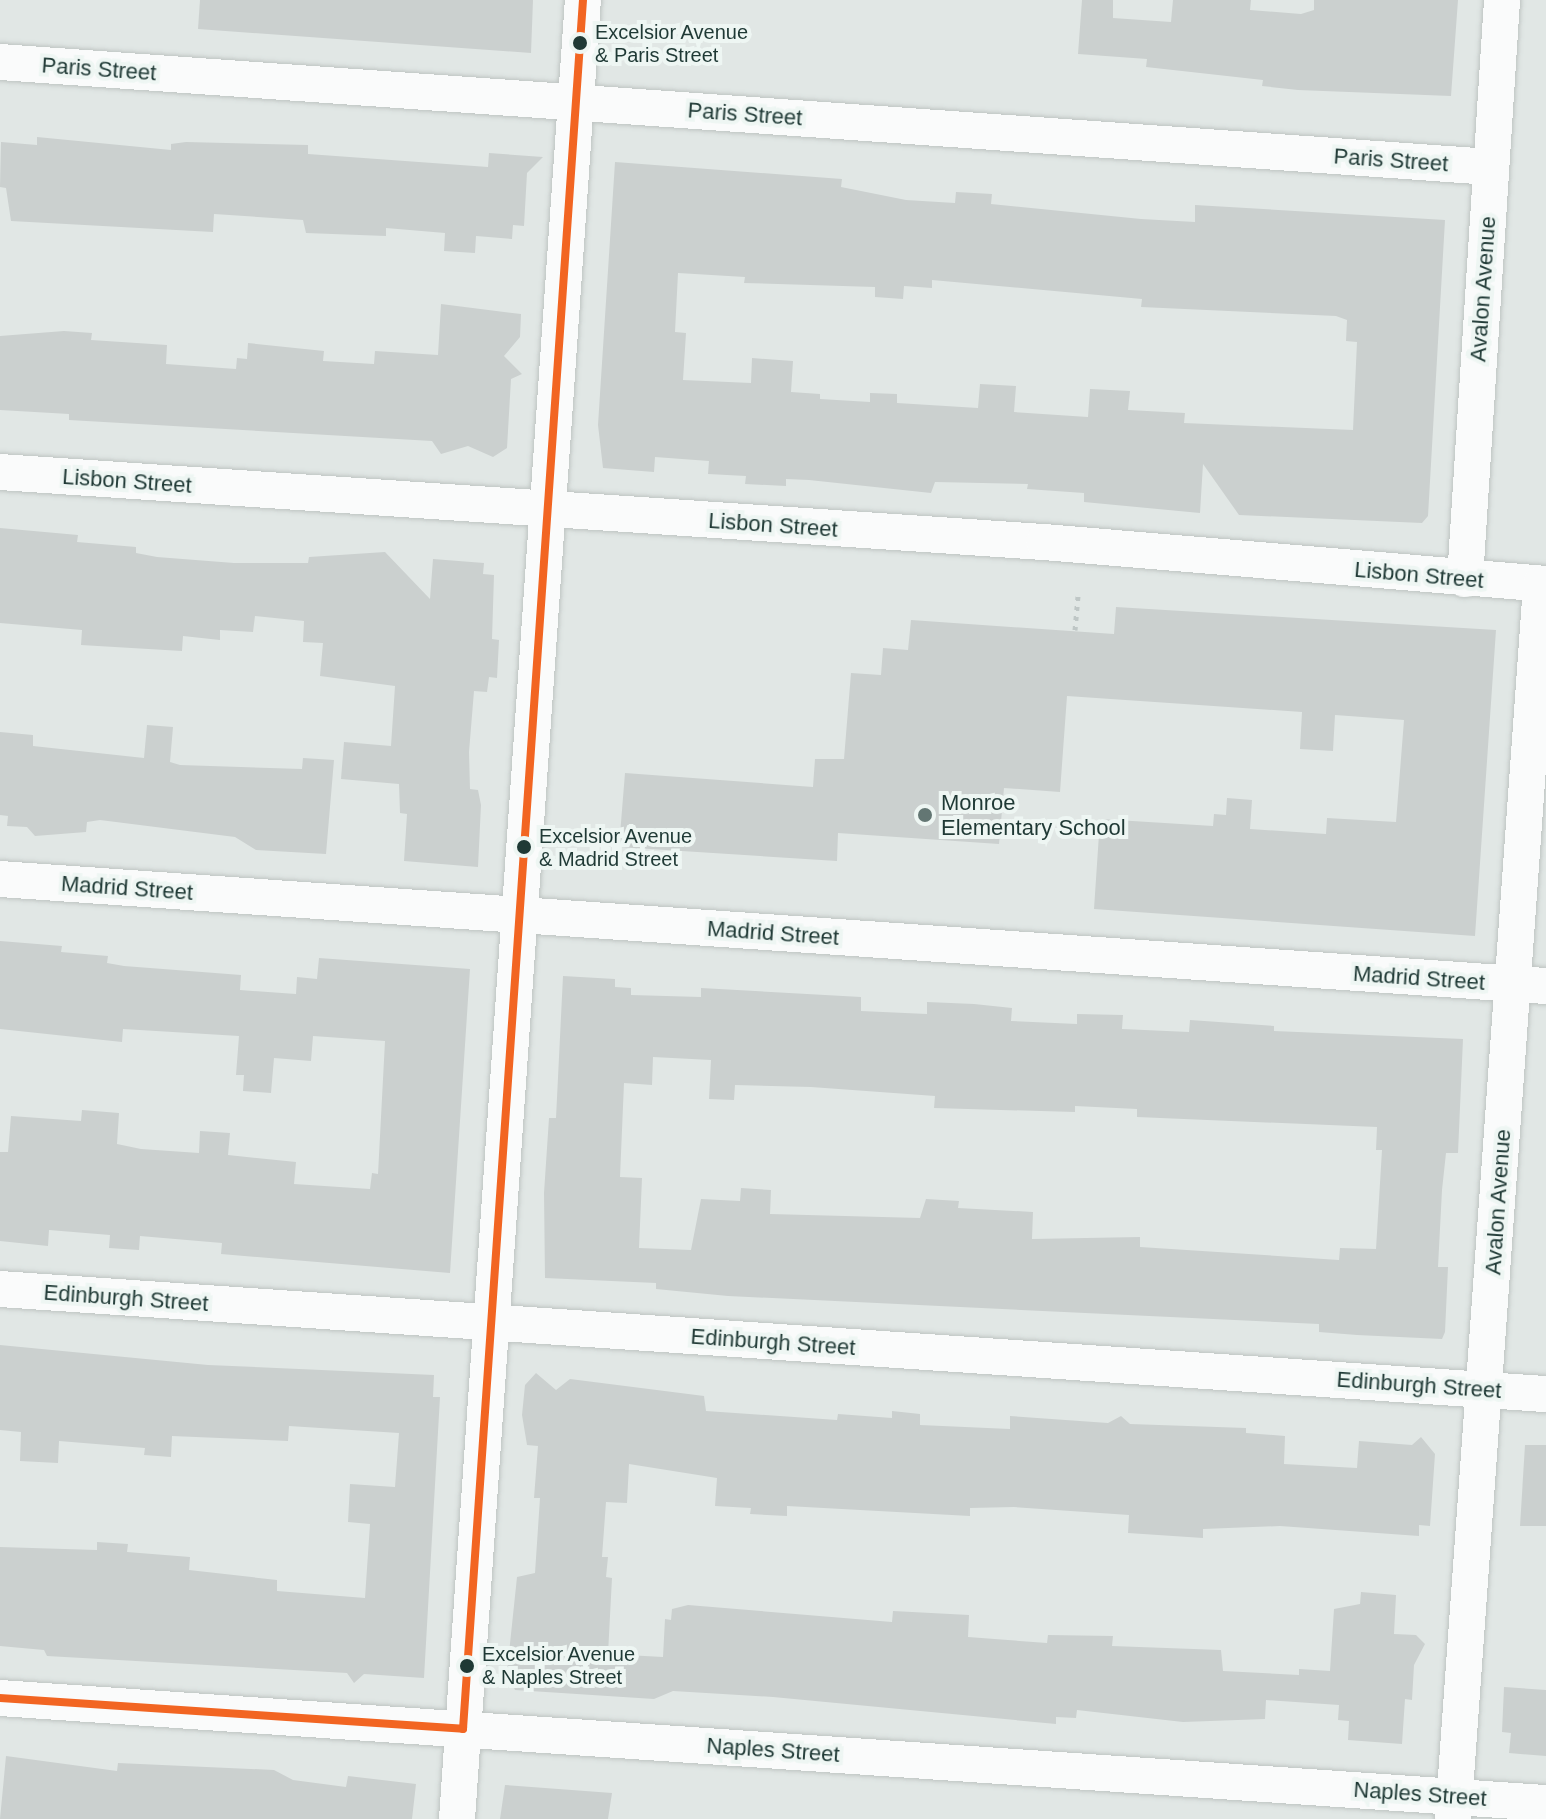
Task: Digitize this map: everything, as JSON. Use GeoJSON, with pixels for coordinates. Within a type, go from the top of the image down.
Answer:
{"type":"FeatureCollection","features":[{"type":"Feature","properties":{"kind":"street"},"geometry":{"type":"LineString","coordinates":[[457,1819],[583,0]]}},
{"type":"Feature","properties":{"kind":"street","name":"Avalon Avenue"},"geometry":{"type":"LineString","coordinates":[[1465,579],[1502,0]]}},
{"type":"Feature","properties":{"kind":"street","name":"Paris Street"},"geometry":{"type":"LineString","coordinates":[[0,62],[1490,167]]}},
{"type":"Feature","properties":{"kind":"street","name":"Lisbon Street"},"geometry":{"type":"LineString","coordinates":[[0,472],[549,509],[1543,584]]}},
{"type":"Feature","properties":{"kind":"street","name":"Avalon Avenue"},"geometry":{"type":"LineString","coordinates":[[1454,1808],[1486,1390],[1529,985],[1543,584]]}},
{"type":"Feature","properties":{"kind":"street","name":"Madrid Street"},"geometry":{"type":"LineString","coordinates":[[0,879],[1529,985]]}},
{"type":"Feature","properties":{"kind":"street","name":"Edinburgh Street"},"geometry":{"type":"LineString","coordinates":[[0,1289],[1546,1394]]}},
{"type":"Feature","properties":{"kind":"street","name":"Naples Street"},"geometry":{"type":"LineString","coordinates":[[0,1698],[463,1729],[1454,1808],[1546,1803]]}},
{"type":"Feature","properties":{"kind":"path"},"geometry":{"type":"LineString","coordinates":[[1075,630],[1078,596]]}},
{"type":"Feature","properties":{"kind":"building"},"geometry":{"type":"Polygon","coordinates":[[[200,0],[533,0],[531,53],[198,29],[200,0]]]}},
{"type":"Feature","properties":{"kind":"building"},"geometry":{"type":"Polygon","coordinates":[[[1082,0],[1113,0],[1113,18],[1171,22],[1173,0],[1251,0],[1250,10],[1301,14],[1314,10],[1314,0],[1458,0],[1451,96],[1262,86],[1263,80],[1146,67],[1147,59],[1078,54],[1082,0]]]}},
{"type":"Feature","properties":{"kind":"building"},"geometry":{"type":"Polygon","coordinates":[[[37,137],[171,150],[171,144],[186,142],[308,145],[308,154],[488,167],[489,153],[543,157],[527,173],[524,226],[513,225],[512,239],[476,236],[475,253],[444,251],[445,233],[386,228],[386,236],[306,233],[303,220],[214,214],[213,232],[11,221],[6,188],[0,187],[1,142],[37,145],[37,137]]]}},
{"type":"Feature","properties":{"kind":"building"},"geometry":{"type":"Polygon","coordinates":[[[615,162],[842,179],[841,187],[906,200],[955,203],[956,192],[992,194],[991,204],[1141,219],[1195,222],[1195,205],[1445,220],[1428,516],[1422,523],[1239,515],[1203,464],[1200,513],[1084,502],[1084,493],[1027,489],[1028,484],[935,482],[931,493],[809,480],[786,479],[786,486],[745,484],[746,476],[708,474],[709,461],[655,457],[654,472],[603,468],[598,425],[615,162]],[[678,273],[675,332],[686,333],[683,380],[751,383],[752,358],[793,361],[791,392],[820,394],[820,399],[870,402],[870,393],[897,394],[897,403],[978,408],[980,384],[1016,386],[1014,412],[1088,417],[1090,389],[1130,391],[1128,410],[1185,413],[1184,423],[1353,430],[1357,342],[1346,341],[1347,320],[1336,316],[1141,307],[1142,299],[932,280],[932,288],[904,286],[903,299],[875,297],[875,287],[744,283],[745,277],[678,273]]]}},
{"type":"Feature","properties":{"kind":"building"},"geometry":{"type":"Polygon","coordinates":[[[441,304],[521,314],[520,337],[504,356],[522,374],[511,379],[507,448],[493,457],[468,446],[441,454],[432,441],[69,420],[69,414],[0,410],[0,336],[64,331],[92,333],[91,340],[167,345],[166,364],[236,369],[237,358],[247,359],[248,343],[324,351],[323,361],[374,364],[375,351],[438,355],[441,304]]]}},
{"type":"Feature","properties":{"kind":"building"},"geometry":{"type":"Polygon","coordinates":[[[0,528],[78,535],[77,542],[136,547],[136,553],[157,557],[234,563],[308,563],[309,557],[385,552],[430,599],[433,559],[484,563],[483,574],[494,575],[492,639],[499,640],[497,678],[489,677],[487,692],[474,691],[469,752],[470,789],[478,790],[481,805],[478,867],[404,861],[407,814],[400,813],[399,784],[341,779],[344,742],[391,746],[395,686],[320,676],[323,643],[303,642],[304,621],[255,616],[253,632],[220,630],[220,640],[183,636],[182,651],[81,645],[82,630],[0,623],[0,528]]]}},
{"type":"Feature","properties":{"kind":"building"},"geometry":{"type":"Polygon","coordinates":[[[1116,607],[1496,630],[1475,936],[1094,909],[1100,819],[1213,826],[1214,814],[1226,815],[1227,798],[1252,800],[1250,829],[1326,834],[1327,818],[1396,822],[1404,720],[1335,715],[1333,751],[1300,749],[1302,712],[1067,696],[1060,792],[1004,788],[999,844],[838,833],[837,861],[619,847],[625,773],[813,787],[815,759],[844,759],[851,673],[881,675],[883,648],[908,650],[911,620],[1114,634],[1116,607]]]}},
{"type":"Feature","properties":{"kind":"building"},"geometry":{"type":"Polygon","coordinates":[[[147,725],[173,727],[170,762],[180,765],[302,769],[303,758],[334,760],[326,854],[256,850],[235,837],[100,820],[87,822],[86,832],[35,836],[27,827],[7,826],[8,816],[0,815],[0,732],[33,735],[33,746],[144,758],[147,725]]]}},
{"type":"Feature","properties":{"kind":"building"},"geometry":{"type":"Polygon","coordinates":[[[0,941],[62,946],[61,952],[108,956],[107,963],[124,966],[241,975],[240,990],[296,994],[297,977],[317,979],[319,958],[470,969],[450,1273],[221,1254],[222,1243],[140,1236],[139,1250],[109,1248],[110,1235],[49,1230],[48,1246],[0,1241],[0,1152],[8,1152],[11,1116],[81,1121],[82,1110],[119,1113],[117,1144],[141,1149],[199,1153],[200,1131],[230,1133],[228,1155],[296,1162],[294,1184],[370,1189],[372,1173],[378,1174],[385,1041],[313,1036],[311,1061],[274,1058],[271,1093],[243,1091],[244,1075],[236,1075],[239,1036],[123,1029],[122,1042],[0,1029],[0,941]]]}},
{"type":"Feature","properties":{"kind":"building"},"geometry":{"type":"Polygon","coordinates":[[[563,976],[615,979],[615,987],[631,988],[631,995],[701,997],[701,988],[861,997],[861,1011],[927,1014],[927,1002],[1012,1008],[1011,1021],[1077,1024],[1077,1014],[1123,1015],[1122,1029],[1189,1032],[1190,1020],[1274,1026],[1274,1031],[1463,1039],[1458,1153],[1446,1153],[1442,1190],[1438,1267],[1448,1267],[1445,1332],[1442,1339],[1357,1335],[1319,1332],[1319,1324],[728,1296],[656,1289],[656,1283],[545,1278],[544,1193],[549,1118],[556,1118],[563,976]],[[653,1057],[652,1085],[624,1083],[620,1177],[642,1178],[639,1248],[691,1250],[701,1199],[740,1201],[741,1188],[771,1190],[770,1214],[920,1218],[926,1199],[959,1201],[958,1208],[1033,1212],[1032,1239],[1140,1237],[1140,1247],[1339,1260],[1340,1248],[1376,1249],[1382,1150],[1376,1150],[1377,1127],[1137,1117],[1137,1109],[1075,1106],[1075,1112],[934,1108],[935,1096],[811,1087],[735,1085],[734,1100],[709,1099],[711,1060],[653,1057]]]}},
{"type":"Feature","properties":{"kind":"building"},"geometry":{"type":"Polygon","coordinates":[[[0,1345],[208,1365],[434,1375],[433,1397],[440,1397],[424,1678],[364,1674],[354,1683],[347,1673],[47,1656],[44,1650],[0,1646],[0,1547],[97,1550],[97,1542],[128,1544],[127,1552],[190,1557],[189,1570],[277,1580],[277,1591],[365,1598],[370,1524],[348,1522],[350,1484],[395,1487],[399,1433],[289,1426],[288,1441],[172,1436],[171,1457],[144,1455],[145,1448],[59,1441],[58,1463],[20,1461],[21,1432],[0,1430],[0,1345]]]}},
{"type":"Feature","properties":{"kind":"building"},"geometry":{"type":"Polygon","coordinates":[[[536,1373],[556,1390],[570,1379],[704,1396],[706,1411],[837,1420],[838,1414],[892,1418],[892,1411],[920,1414],[920,1425],[1010,1429],[1010,1416],[1108,1423],[1121,1416],[1130,1424],[1246,1428],[1246,1433],[1285,1436],[1284,1464],[1357,1468],[1359,1441],[1412,1445],[1421,1437],[1435,1454],[1430,1526],[1419,1525],[1419,1536],[1280,1526],[1203,1529],[1203,1538],[1128,1533],[1129,1515],[1014,1507],[970,1508],[970,1516],[787,1506],[787,1516],[750,1514],[751,1508],[715,1506],[717,1478],[629,1464],[627,1503],[606,1502],[602,1557],[608,1557],[606,1577],[612,1578],[608,1654],[663,1657],[665,1619],[671,1620],[672,1609],[688,1605],[892,1622],[893,1611],[969,1615],[968,1637],[1047,1643],[1048,1635],[1113,1636],[1112,1646],[1221,1650],[1223,1671],[1299,1675],[1299,1669],[1330,1671],[1334,1609],[1360,1604],[1361,1592],[1396,1595],[1394,1634],[1416,1635],[1425,1644],[1414,1665],[1412,1700],[1405,1699],[1402,1744],[1348,1740],[1349,1721],[1338,1720],[1339,1705],[1266,1700],[1265,1719],[1183,1722],[1077,1710],[1076,1718],[1056,1717],[1056,1724],[773,1697],[673,1691],[654,1699],[515,1690],[507,1672],[517,1577],[535,1573],[540,1498],[534,1498],[538,1446],[527,1445],[522,1415],[525,1385],[536,1373]]]}},
{"type":"Feature","properties":{"kind":"building"},"geometry":{"type":"Polygon","coordinates":[[[1525,1445],[1546,1445],[1546,1526],[1520,1526],[1525,1445]]]}},
{"type":"Feature","properties":{"kind":"building"},"geometry":{"type":"Polygon","coordinates":[[[1504,1687],[1546,1690],[1546,1756],[1509,1753],[1511,1733],[1502,1732],[1504,1687]]]}},
{"type":"Feature","properties":{"kind":"building"},"geometry":{"type":"Polygon","coordinates":[[[6,1756],[117,1771],[118,1763],[274,1770],[293,1780],[346,1787],[348,1776],[416,1784],[412,1819],[0,1819],[6,1756]]]}},
{"type":"Feature","properties":{"kind":"building"},"geometry":{"type":"Polygon","coordinates":[[[505,1785],[612,1793],[608,1819],[500,1819],[505,1785]]]}},
{"type":"Feature","properties":{"kind":"transit line"},"geometry":{"type":"LineString","coordinates":[[0,1698],[463,1729],[583,0]]}},
{"type":"Feature","properties":{"kind":"place","name":"Excelsior Avenue & Paris Street"},"geometry":{"type":"Point","coordinates":[580,43]}},
{"type":"Feature","properties":{"kind":"place","name":"Monroe Elementary School"},"geometry":{"type":"Point","coordinates":[925,815]}},
{"type":"Feature","properties":{"kind":"place","name":"Excelsior Avenue & Madrid Street"},"geometry":{"type":"Point","coordinates":[524,847]}},
{"type":"Feature","properties":{"kind":"place","name":"Excelsior Avenue & Naples Street"},"geometry":{"type":"Point","coordinates":[467,1666]}}]}
